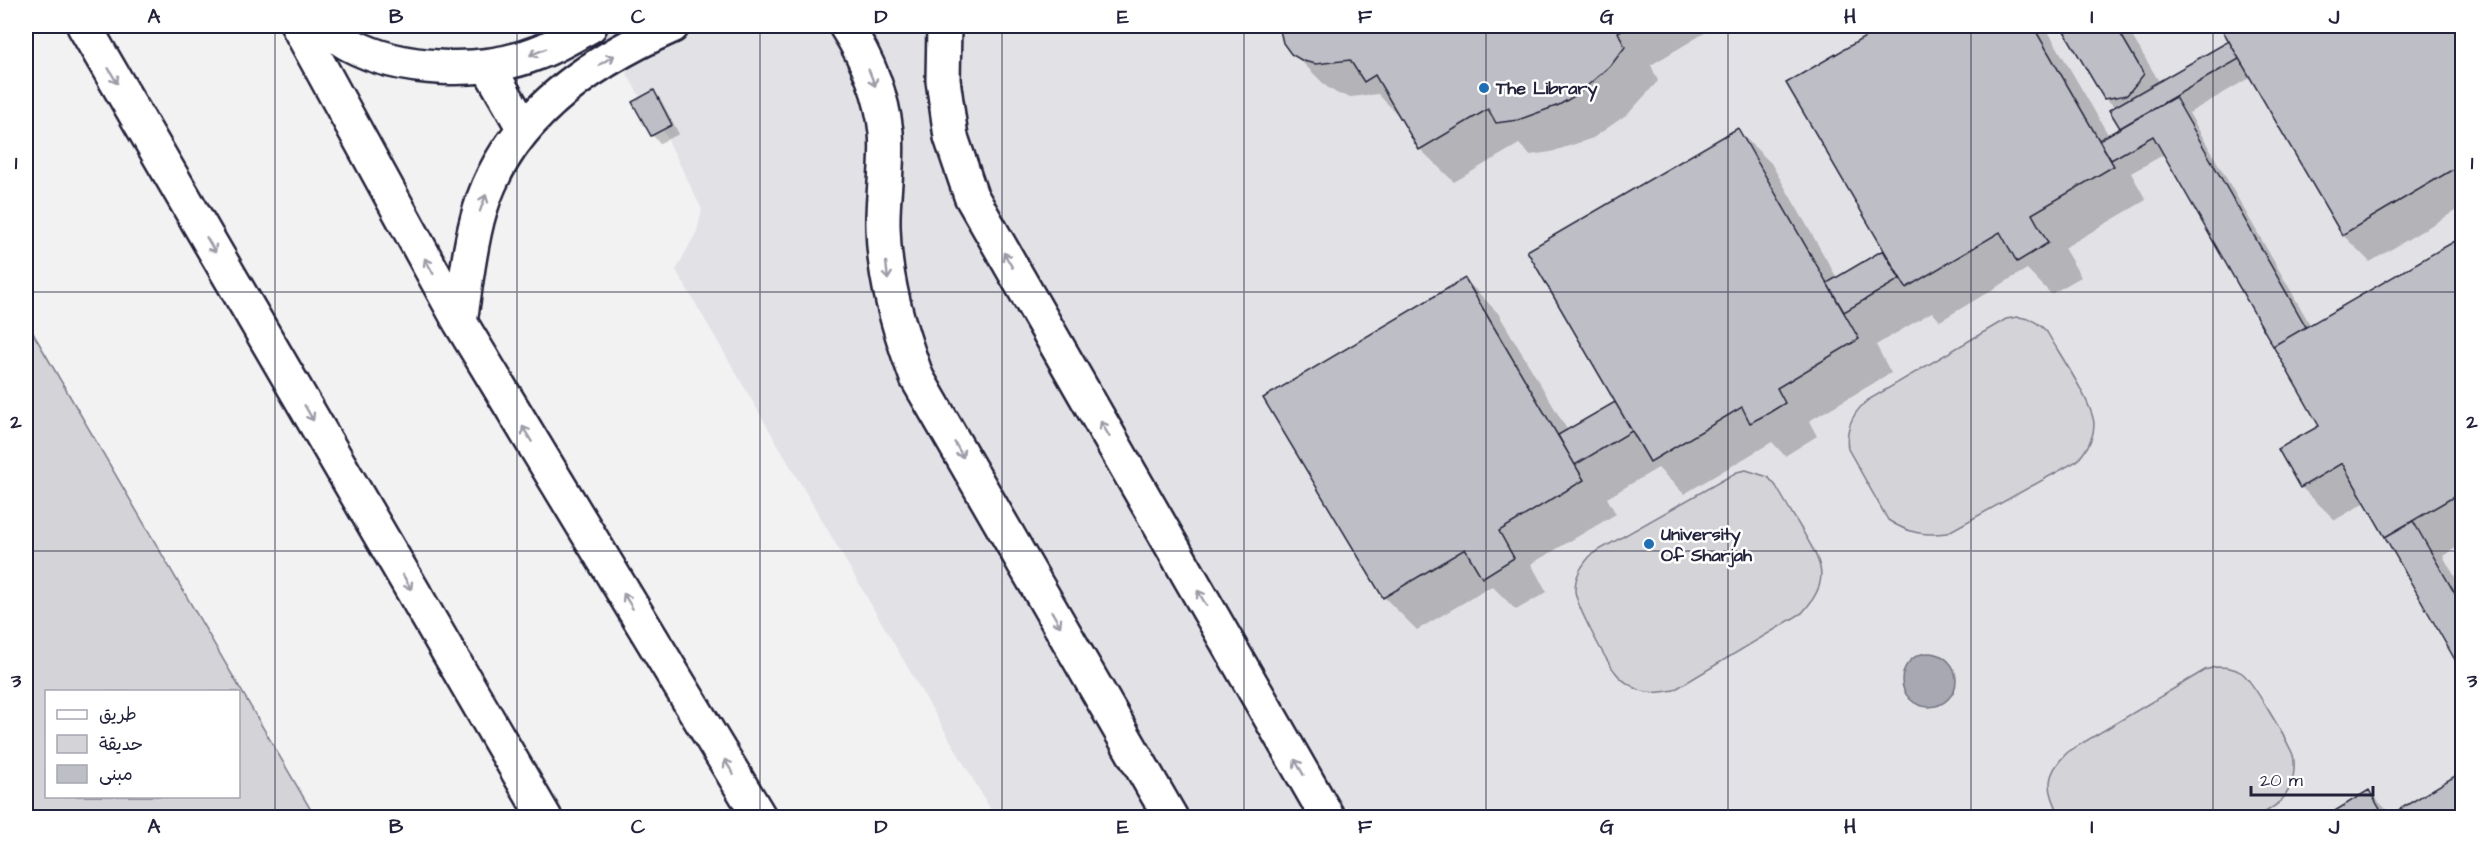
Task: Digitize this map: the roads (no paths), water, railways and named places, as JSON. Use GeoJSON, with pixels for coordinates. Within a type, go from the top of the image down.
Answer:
{"type":"FeatureCollection","features":[{"type":"Feature","properties":{"kind":"street"},"geometry":{"type":"LineString","coordinates":[[84,26],[545,818]]}},
{"type":"Feature","properties":{"kind":"street"},"geometry":{"type":"LineString","coordinates":[[298,26],[460,322],[760,818]]}},
{"type":"Feature","properties":{"kind":"street"},"geometry":{"type":"LineString","coordinates":[[322,26],[350,44],[392,59],[436,68],[488,66],[536,54],[590,26]]}},
{"type":"Feature","properties":{"kind":"street"},"geometry":{"type":"LineString","coordinates":[[846,26],[859,46],[876,87],[886,131],[883,228],[887,279],[899,329],[917,378],[1171,818]]}},
{"type":"Feature","properties":{"kind":"street"},"geometry":{"type":"LineString","coordinates":[[944,26],[943,80],[951,138],[971,196],[1328,818]]}},
{"type":"Feature","properties":{"kind":"street"},"geometry":{"type":"LineString","coordinates":[[460,322],[480,209],[496,170],[523,127],[581,77],[661,28]]}},
{"type":"Feature","properties":{"kind":"street"},"geometry":{"type":"LineString","coordinates":[[488,66],[523,127]]}},
{"type":"Feature","properties":{"kind":"place","name":"The Library"},"geometry":{"type":"Point","coordinates":[1484,88]}},
{"type":"Feature","properties":{"kind":"place","name":"University Of Sharjah"},"geometry":{"type":"Point","coordinates":[1649,544]}}]}
